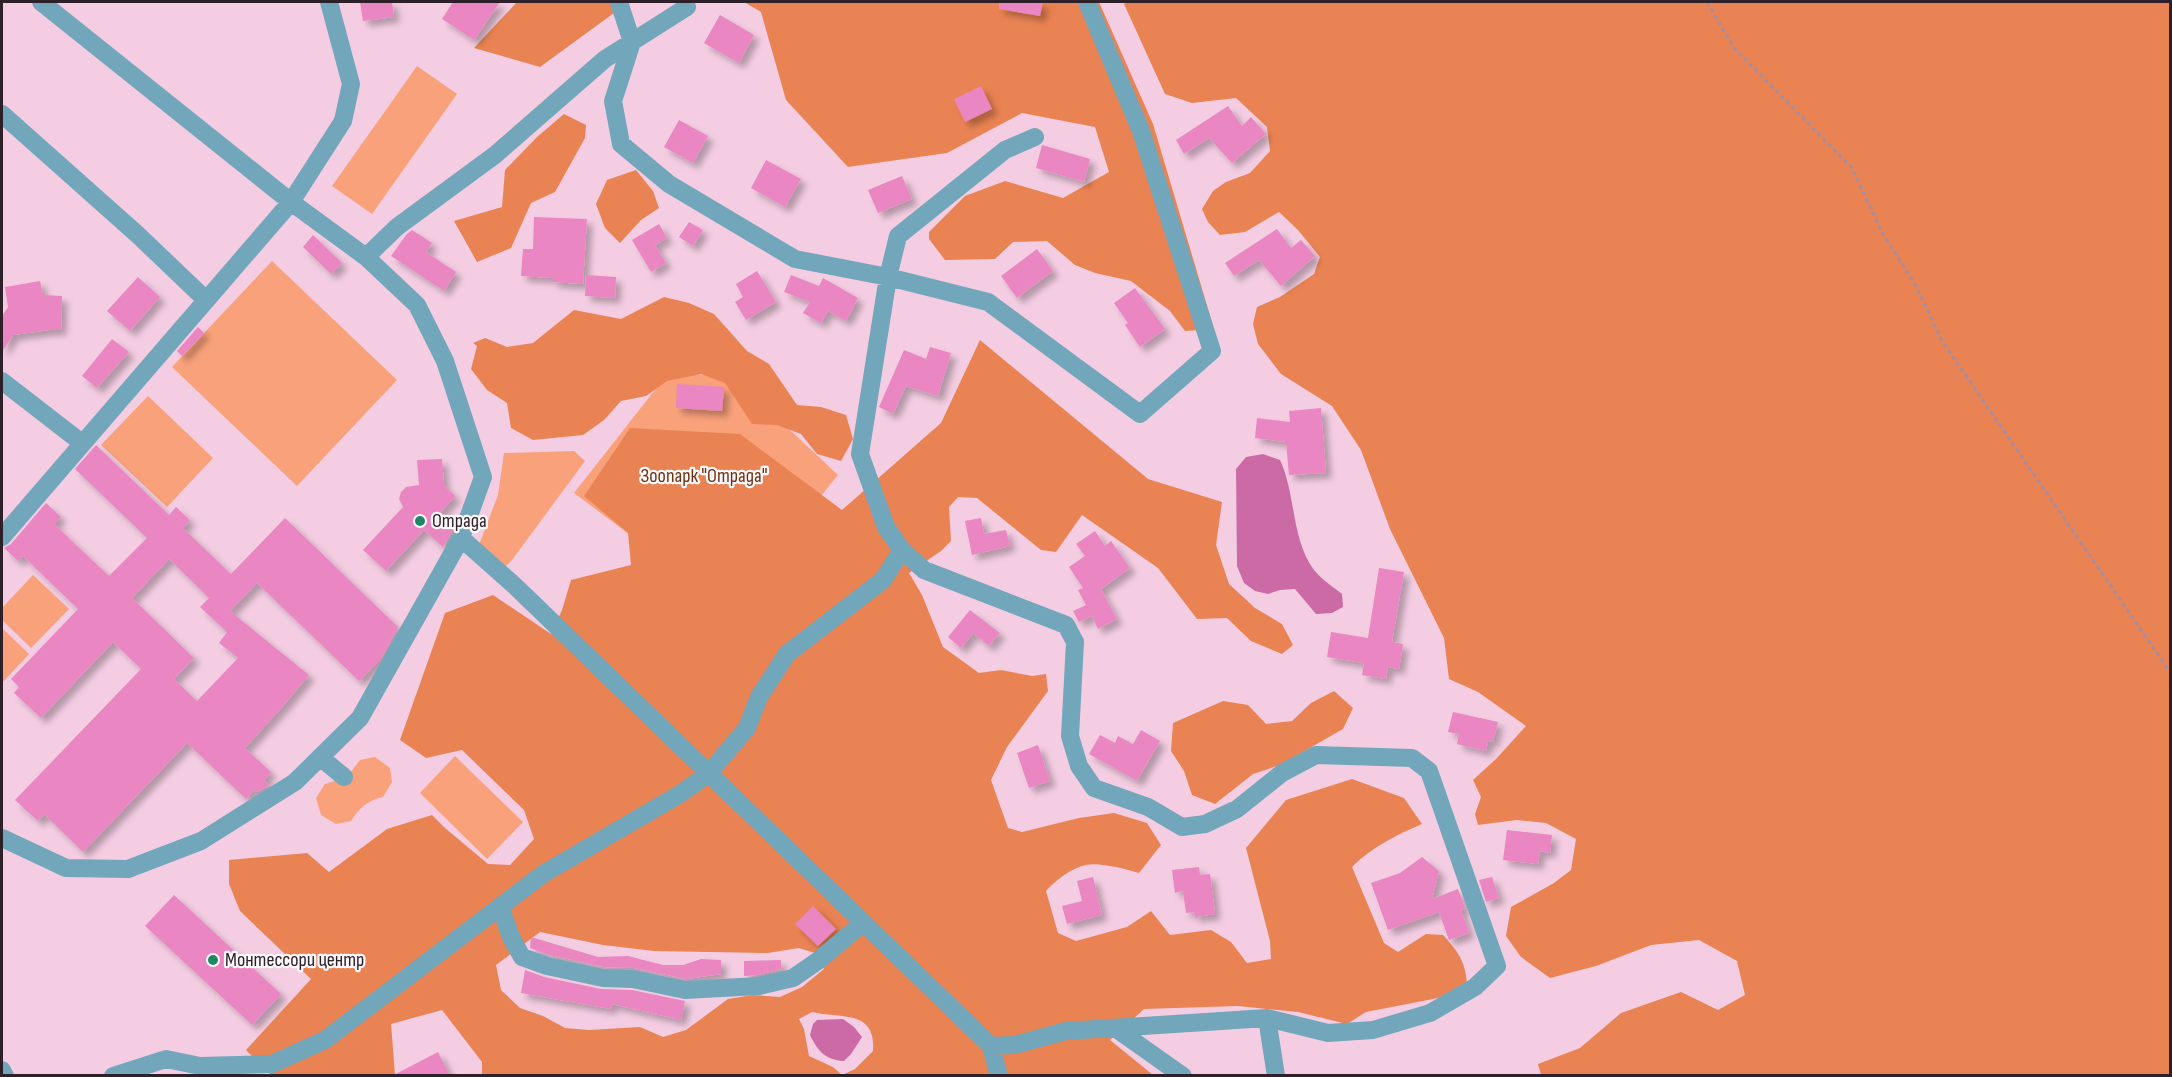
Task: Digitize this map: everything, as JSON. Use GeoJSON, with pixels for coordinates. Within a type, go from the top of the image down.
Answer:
{"type":"FeatureCollection","features":[{"type":"Feature","properties":{"kind":"street"},"geometry":{"type":"LineString","coordinates":[[2,838],[66,868],[128,869],[201,841],[295,782],[360,718],[461,538],[483,477],[445,361],[417,305],[366,257],[291,202],[41,2]]}},
{"type":"Feature","properties":{"kind":"street"},"geometry":{"type":"LineString","coordinates":[[2,537],[291,202],[343,121],[351,84],[329,2]]}},
{"type":"Feature","properties":{"kind":"street"},"geometry":{"type":"LineString","coordinates":[[619,2],[632,42],[613,101],[621,144],[669,184],[795,259],[888,277],[988,302],[1140,414],[1212,351],[1141,131],[1087,2]]}},
{"type":"Feature","properties":{"kind":"street"},"geometry":{"type":"LineString","coordinates":[[366,257],[397,227],[495,155],[605,59],[687,7]]}},
{"type":"Feature","properties":{"kind":"street"},"geometry":{"type":"LineString","coordinates":[[2,114],[138,235],[205,299]]}},
{"type":"Feature","properties":{"kind":"street"},"geometry":{"type":"LineString","coordinates":[[991,1046],[1014,1045],[1066,1031],[1267,1018],[1328,1033],[1373,1030],[1430,1013],[1475,987],[1497,966],[1429,771],[1412,758],[1316,755],[1282,773],[1237,809],[1205,824],[1182,827],[1148,807],[1094,788],[1079,766],[1070,736],[1075,642],[1066,625],[924,570],[902,550],[886,527],[860,454],[888,277],[898,236],[1005,150],[1035,137]]}},
{"type":"Feature","properties":{"kind":"street"},"geometry":{"type":"LineString","coordinates":[[2,381],[82,442]]}},
{"type":"Feature","properties":{"kind":"street"},"geometry":{"type":"LineString","coordinates":[[461,538],[515,586],[991,1046],[999,1076]]}},
{"type":"Feature","properties":{"kind":"street"},"geometry":{"type":"LineString","coordinates":[[113,1076],[166,1059],[202,1071],[272,1064],[326,1040],[543,874],[680,794],[708,774],[747,728],[759,698],[787,654],[883,580],[902,550]]}},
{"type":"Feature","properties":{"kind":"street"},"geometry":{"type":"LineString","coordinates":[[320,757],[344,777]]}},
{"type":"Feature","properties":{"kind":"street"},"geometry":{"type":"LineString","coordinates":[[500,906],[522,957],[547,966],[603,978],[633,979],[685,990],[759,986],[793,978],[819,960],[863,923]]}},
{"type":"Feature","properties":{"kind":"street"},"geometry":{"type":"LineString","coordinates":[[1267,1018],[1276,1076]]}},
{"type":"Feature","properties":{"kind":"street"},"geometry":{"type":"LineString","coordinates":[[1116,1028],[1182,1076]]}},
{"type":"Feature","properties":{"kind":"street"},"geometry":{"type":"LineString","coordinates":[[2,1070],[5,1076]]}},
{"type":"Feature","properties":{"kind":"path"},"geometry":{"type":"LineString","coordinates":[[1707,2],[1734,48],[1852,168],[1883,234],[1916,286],[1942,341],[2170,672]]}},
{"type":"Feature","properties":{"kind":"green space"},"geometry":{"type":"Polygon","coordinates":[[[517,2],[629,2],[540,67],[474,48],[517,2]]]}},
{"type":"Feature","properties":{"kind":"green space"},"geometry":{"type":"Polygon","coordinates":[[[744,2],[1099,2],[1153,124],[1214,329],[1185,331],[1170,311],[1131,281],[1095,273],[1075,265],[1047,241],[1013,242],[995,259],[945,260],[929,239],[929,232],[965,196],[1005,181],[1063,198],[1109,172],[1095,127],[1022,113],[947,153],[848,167],[786,100],[761,12],[744,2]]]}},
{"type":"Feature","properties":{"kind":"green space"},"geometry":{"type":"Polygon","coordinates":[[[1126,2],[2170,2],[2170,1075],[1541,1075],[1538,1064],[1580,1048],[1621,1013],[1681,992],[1718,1010],[1745,995],[1737,961],[1699,940],[1651,945],[1596,966],[1550,978],[1521,957],[1506,936],[1511,907],[1554,883],[1571,870],[1576,839],[1546,823],[1517,820],[1478,825],[1475,814],[1481,797],[1473,780],[1526,726],[1478,692],[1449,679],[1444,638],[1390,529],[1361,450],[1332,406],[1281,374],[1258,344],[1253,324],[1257,307],[1280,297],[1314,274],[1320,257],[1298,230],[1279,212],[1245,232],[1220,235],[1208,222],[1202,209],[1213,191],[1226,182],[1250,173],[1270,151],[1267,127],[1236,98],[1192,103],[1165,94],[1124,4],[1126,2]]]}},
{"type":"Feature","properties":{"kind":"green space"},"geometry":{"type":"Polygon","coordinates":[[[417,66],[457,94],[372,214],[332,186],[417,66]]]}},
{"type":"Feature","properties":{"kind":"green space"},"geometry":{"type":"Polygon","coordinates":[[[564,114],[586,125],[585,138],[555,192],[531,203],[511,248],[477,262],[454,221],[502,207],[505,170],[537,137],[564,114]]]}},
{"type":"Feature","properties":{"kind":"green space"},"geometry":{"type":"Polygon","coordinates":[[[636,170],[653,191],[659,208],[641,220],[620,243],[605,228],[596,204],[607,180],[636,170]]]}},
{"type":"Feature","properties":{"kind":"green space"},"geometry":{"type":"Polygon","coordinates":[[[272,261],[397,380],[297,486],[172,367],[272,261]]]}},
{"type":"Feature","properties":{"kind":"green space"},"geometry":{"type":"Polygon","coordinates":[[[664,297],[689,303],[714,314],[747,351],[769,364],[797,405],[821,407],[846,415],[853,439],[841,461],[817,454],[801,434],[777,425],[752,424],[725,383],[701,374],[667,381],[646,396],[621,401],[604,420],[583,435],[533,440],[511,428],[507,403],[487,390],[471,369],[477,346],[473,343],[485,338],[507,347],[533,343],[574,310],[621,319],[664,297]]]}},
{"type":"Feature","properties":{"kind":"green space"},"geometry":{"type":"Polygon","coordinates":[[[980,340],[1148,479],[1222,502],[1216,545],[1229,584],[1255,608],[1282,624],[1293,645],[1282,654],[1251,641],[1227,618],[1197,619],[1158,568],[1082,515],[1056,552],[1041,550],[977,498],[958,497],[949,507],[951,541],[941,551],[909,573],[922,595],[943,647],[979,673],[1001,670],[1032,676],[1046,674],[1048,691],[1007,747],[991,780],[1008,828],[1022,832],[1079,818],[1114,813],[1147,823],[1161,845],[1139,873],[1112,866],[1091,864],[1075,869],[1054,883],[1046,891],[1058,933],[1076,941],[1127,927],[1151,911],[1170,935],[1211,930],[1231,942],[1247,963],[1271,959],[1270,941],[1246,848],[1286,800],[1352,779],[1404,798],[1422,824],[1385,842],[1352,867],[1384,943],[1398,952],[1426,934],[1443,935],[1460,957],[1465,968],[1467,983],[1438,998],[1366,1012],[1347,1024],[1298,1012],[1238,1006],[1144,1009],[1110,1040],[1153,1075],[842,1075],[482,1075],[482,1062],[442,1010],[391,1024],[395,1075],[271,1075],[246,1050],[311,979],[240,911],[229,884],[229,860],[307,853],[329,872],[387,829],[432,815],[488,864],[510,865],[534,839],[524,810],[462,750],[426,758],[400,740],[445,613],[493,595],[551,634],[562,610],[571,580],[631,565],[628,533],[584,496],[630,428],[740,434],[842,510],[941,423],[980,340]],[[540,932],[496,965],[501,990],[520,1008],[543,1016],[565,1028],[589,1030],[640,1027],[663,1037],[686,1030],[728,999],[753,995],[780,997],[802,987],[824,969],[818,954],[799,948],[768,953],[654,951],[603,945],[540,932]],[[812,1012],[799,1019],[804,1029],[809,1056],[833,1067],[842,1075],[855,1069],[873,1051],[869,1028],[855,1018],[812,1012]]]}},
{"type":"Feature","properties":{"kind":"green space","name":"Зоопарк \"Отрада\""},"geometry":{"type":"Polygon","coordinates":[[[669,372],[733,377],[838,475],[729,609],[574,493],[669,372]]]}},
{"type":"Feature","properties":{"kind":"green space"},"geometry":{"type":"Polygon","coordinates":[[[148,396],[213,458],[167,507],[101,445],[148,396]]]}},
{"type":"Feature","properties":{"kind":"green space"},"geometry":{"type":"Polygon","coordinates":[[[574,451],[585,461],[506,566],[479,545],[498,495],[504,453],[574,451]]]}},
{"type":"Feature","properties":{"kind":"green space"},"geometry":{"type":"Polygon","coordinates":[[[33,575],[69,609],[31,648],[2,620],[2,608],[33,575]]]}},
{"type":"Feature","properties":{"kind":"green space"},"geometry":{"type":"Polygon","coordinates":[[[2,628],[29,654],[2,683],[2,628]]]}},
{"type":"Feature","properties":{"kind":"green space"},"geometry":{"type":"Polygon","coordinates":[[[1334,691],[1353,708],[1343,729],[1280,765],[1253,774],[1215,804],[1192,795],[1184,771],[1171,751],[1173,723],[1223,701],[1248,705],[1266,724],[1292,721],[1311,703],[1334,691]]]}},
{"type":"Feature","properties":{"kind":"green space"},"geometry":{"type":"Polygon","coordinates":[[[455,756],[523,822],[487,859],[420,793],[455,756]]]}},
{"type":"Feature","properties":{"kind":"green space"},"geometry":{"type":"Polygon","coordinates":[[[375,757],[390,768],[392,782],[383,797],[364,805],[351,821],[336,824],[321,815],[316,798],[325,784],[350,773],[360,760],[375,757]]]}},
{"type":"Feature","properties":{"kind":"shaded area"},"geometry":{"type":"Polygon","coordinates":[[[1263,454],[1280,460],[1289,487],[1297,531],[1307,558],[1314,570],[1342,594],[1343,607],[1332,613],[1316,614],[1295,589],[1268,594],[1255,591],[1244,583],[1237,566],[1236,469],[1246,457],[1263,454]]]}},
{"type":"Feature","properties":{"kind":"shaded area"},"geometry":{"type":"Polygon","coordinates":[[[843,1019],[862,1037],[844,1061],[832,1059],[823,1054],[810,1035],[813,1024],[817,1020],[843,1019]]]}},
{"type":"Feature","properties":{"kind":"building"},"geometry":{"type":"Polygon","coordinates":[[[360,2],[392,2],[394,17],[363,21],[360,2]]]}},
{"type":"Feature","properties":{"kind":"building"},"geometry":{"type":"Polygon","coordinates":[[[453,2],[500,2],[474,40],[442,19],[453,2]]]}},
{"type":"Feature","properties":{"kind":"building"},"geometry":{"type":"Polygon","coordinates":[[[999,2],[1043,2],[1040,16],[999,9],[999,2]]]}},
{"type":"Feature","properties":{"kind":"building"},"geometry":{"type":"Polygon","coordinates":[[[720,15],[754,35],[739,63],[704,43],[720,15]]]}},
{"type":"Feature","properties":{"kind":"building"},"geometry":{"type":"Polygon","coordinates":[[[981,86],[992,109],[965,122],[954,99],[981,86]]]}},
{"type":"Feature","properties":{"kind":"building"},"geometry":{"type":"Polygon","coordinates":[[[1228,106],[1242,126],[1251,117],[1266,134],[1232,163],[1209,138],[1184,154],[1176,140],[1228,106]]]}},
{"type":"Feature","properties":{"kind":"building"},"geometry":{"type":"Polygon","coordinates":[[[679,120],[708,136],[693,163],[664,147],[679,120]]]}},
{"type":"Feature","properties":{"kind":"building"},"geometry":{"type":"Polygon","coordinates":[[[1042,145],[1090,159],[1084,182],[1036,168],[1042,145]]]}},
{"type":"Feature","properties":{"kind":"building"},"geometry":{"type":"Polygon","coordinates":[[[766,160],[801,179],[785,207],[751,188],[766,160]]]}},
{"type":"Feature","properties":{"kind":"building"},"geometry":{"type":"Polygon","coordinates":[[[902,176],[912,199],[878,213],[868,190],[902,176]]]}},
{"type":"Feature","properties":{"kind":"building"},"geometry":{"type":"Polygon","coordinates":[[[534,217],[587,219],[583,284],[553,282],[553,278],[521,276],[523,249],[533,249],[534,217]]]}},
{"type":"Feature","properties":{"kind":"building"},"geometry":{"type":"Polygon","coordinates":[[[689,222],[703,230],[693,246],[679,237],[689,222]]]}},
{"type":"Feature","properties":{"kind":"building"},"geometry":{"type":"Polygon","coordinates":[[[659,224],[667,238],[655,245],[666,263],[651,272],[632,240],[659,224]]]}},
{"type":"Feature","properties":{"kind":"building"},"geometry":{"type":"Polygon","coordinates":[[[1277,229],[1291,248],[1301,240],[1315,256],[1281,286],[1259,260],[1234,276],[1225,263],[1277,229]]]}},
{"type":"Feature","properties":{"kind":"building"},"geometry":{"type":"Polygon","coordinates":[[[412,230],[432,243],[426,252],[456,272],[444,291],[391,256],[412,230]]]}},
{"type":"Feature","properties":{"kind":"building"},"geometry":{"type":"Polygon","coordinates":[[[313,235],[342,263],[331,274],[303,247],[313,235]]]}},
{"type":"Feature","properties":{"kind":"building"},"geometry":{"type":"Polygon","coordinates":[[[1037,249],[1053,271],[1017,298],[1001,276],[1037,249]]]}},
{"type":"Feature","properties":{"kind":"building"},"geometry":{"type":"Polygon","coordinates":[[[757,271],[776,302],[746,320],[735,302],[743,297],[736,284],[757,271]]]}},
{"type":"Feature","properties":{"kind":"building"},"geometry":{"type":"Polygon","coordinates":[[[586,275],[616,277],[615,298],[585,296],[586,275]]]}},
{"type":"Feature","properties":{"kind":"building"},"geometry":{"type":"Polygon","coordinates":[[[791,275],[819,286],[823,278],[858,298],[846,321],[828,311],[821,323],[803,313],[810,302],[784,292],[791,275]]]}},
{"type":"Feature","properties":{"kind":"building"},"geometry":{"type":"Polygon","coordinates":[[[138,277],[160,297],[130,331],[107,311],[138,277]]]}},
{"type":"Feature","properties":{"kind":"building"},"geometry":{"type":"Polygon","coordinates":[[[40,281],[43,295],[62,296],[61,330],[13,335],[2,352],[2,316],[8,307],[5,287],[40,281]]]}},
{"type":"Feature","properties":{"kind":"building"},"geometry":{"type":"Polygon","coordinates":[[[1135,288],[1165,329],[1140,347],[1125,325],[1128,323],[1114,303],[1135,288]]]}},
{"type":"Feature","properties":{"kind":"building"},"geometry":{"type":"Polygon","coordinates":[[[198,327],[204,333],[182,356],[177,351],[198,327]]]}},
{"type":"Feature","properties":{"kind":"building"},"geometry":{"type":"Polygon","coordinates":[[[112,339],[129,352],[97,388],[82,376],[112,339]]]}},
{"type":"Feature","properties":{"kind":"building"},"geometry":{"type":"Polygon","coordinates":[[[930,347],[951,353],[938,396],[906,386],[893,414],[879,407],[904,350],[926,359],[930,347]]]}},
{"type":"Feature","properties":{"kind":"building"},"geometry":{"type":"Polygon","coordinates":[[[677,384],[724,387],[722,411],[676,408],[677,384]]]}},
{"type":"Feature","properties":{"kind":"building"},"geometry":{"type":"Polygon","coordinates":[[[1321,408],[1326,473],[1289,475],[1286,442],[1255,438],[1257,418],[1290,422],[1289,411],[1321,408]]]}},
{"type":"Feature","properties":{"kind":"building"},"geometry":{"type":"Polygon","coordinates":[[[96,445],[169,515],[176,507],[190,520],[183,528],[231,574],[285,518],[398,627],[380,660],[359,681],[257,583],[230,611],[309,675],[245,748],[271,772],[264,780],[269,785],[257,792],[254,790],[246,799],[187,743],[83,852],[44,814],[38,821],[15,800],[141,669],[113,642],[41,718],[14,693],[19,687],[11,679],[78,609],[23,556],[18,561],[4,548],[11,544],[46,503],[61,517],[54,524],[109,576],[147,538],[75,469],[96,445]],[[169,559],[132,598],[194,658],[174,679],[197,701],[238,658],[219,643],[227,632],[200,607],[209,598],[169,559]]]}},
{"type":"Feature","properties":{"kind":"building","name":"Отрада"},"geometry":{"type":"Polygon","coordinates":[[[442,459],[444,485],[455,496],[441,512],[454,524],[451,533],[443,547],[424,530],[386,571],[363,550],[403,507],[399,499],[401,492],[406,487],[419,485],[417,460],[442,459]]]}},
{"type":"Feature","properties":{"kind":"building"},"geometry":{"type":"Polygon","coordinates":[[[981,518],[984,534],[1006,530],[1010,546],[972,555],[965,521],[981,518]]]}},
{"type":"Feature","properties":{"kind":"building"},"geometry":{"type":"Polygon","coordinates":[[[1095,531],[1105,546],[1111,541],[1130,568],[1101,589],[1117,619],[1098,629],[1092,616],[1079,622],[1073,611],[1086,605],[1078,590],[1083,588],[1069,567],[1085,556],[1076,544],[1095,531]]]}},
{"type":"Feature","properties":{"kind":"building"},"geometry":{"type":"Polygon","coordinates":[[[1379,568],[1404,572],[1392,642],[1403,644],[1399,669],[1388,667],[1386,679],[1362,675],[1364,663],[1327,657],[1331,632],[1368,638],[1379,568]]]}},
{"type":"Feature","properties":{"kind":"building"},"geometry":{"type":"Polygon","coordinates":[[[970,610],[1000,633],[989,646],[973,633],[961,648],[948,637],[970,610]]]}},
{"type":"Feature","properties":{"kind":"building"},"geometry":{"type":"Polygon","coordinates":[[[1453,712],[1498,722],[1493,742],[1488,741],[1486,751],[1457,744],[1459,734],[1448,732],[1453,712]]]}},
{"type":"Feature","properties":{"kind":"building"},"geometry":{"type":"Polygon","coordinates":[[[1141,730],[1160,741],[1137,781],[1089,754],[1100,735],[1115,743],[1118,736],[1133,744],[1141,730]]]}},
{"type":"Feature","properties":{"kind":"building"},"geometry":{"type":"Polygon","coordinates":[[[1038,745],[1050,781],[1029,788],[1017,753],[1038,745]]]}},
{"type":"Feature","properties":{"kind":"building"},"geometry":{"type":"Polygon","coordinates":[[[1507,830],[1552,835],[1550,853],[1540,851],[1538,864],[1503,860],[1507,830]]]}},
{"type":"Feature","properties":{"kind":"building"},"geometry":{"type":"Polygon","coordinates":[[[1422,857],[1439,871],[1432,899],[1458,889],[1465,908],[1461,910],[1469,933],[1449,940],[1439,912],[1388,930],[1371,883],[1400,873],[1422,857]]]}},
{"type":"Feature","properties":{"kind":"building"},"geometry":{"type":"Polygon","coordinates":[[[1199,867],[1200,875],[1210,874],[1215,914],[1195,917],[1194,912],[1186,913],[1183,891],[1175,893],[1172,870],[1199,867]]]}},
{"type":"Feature","properties":{"kind":"building"},"geometry":{"type":"Polygon","coordinates":[[[1093,877],[1102,915],[1067,924],[1062,906],[1082,901],[1077,881],[1093,877]]]}},
{"type":"Feature","properties":{"kind":"building"},"geometry":{"type":"Polygon","coordinates":[[[1492,877],[1499,898],[1486,902],[1479,880],[1492,877]]]}},
{"type":"Feature","properties":{"kind":"building","name":"Монтессори центр"},"geometry":{"type":"Polygon","coordinates":[[[174,895],[281,994],[252,1025],[145,926],[174,895]]]}},
{"type":"Feature","properties":{"kind":"building"},"geometry":{"type":"Polygon","coordinates":[[[813,906],[836,929],[818,946],[795,924],[813,906]]]}},
{"type":"Feature","properties":{"kind":"building"},"geometry":{"type":"Polygon","coordinates":[[[531,937],[598,957],[628,956],[663,965],[683,965],[701,959],[721,960],[721,974],[686,979],[635,968],[604,967],[550,955],[530,948],[531,937]]]}},
{"type":"Feature","properties":{"kind":"building"},"geometry":{"type":"Polygon","coordinates":[[[781,960],[781,969],[744,976],[744,961],[781,960]]]}},
{"type":"Feature","properties":{"kind":"building"},"geometry":{"type":"Polygon","coordinates":[[[525,970],[544,977],[601,989],[632,990],[685,1001],[681,1020],[612,1004],[611,1009],[521,993],[525,970]]]}},
{"type":"Feature","properties":{"kind":"building"},"geometry":{"type":"Polygon","coordinates":[[[438,1052],[450,1076],[392,1076],[438,1052]]]}},
{"type":"Feature","properties":{"kind":"place","name":"Отрада"},"geometry":{"type":"Point","coordinates":[420,521]}},
{"type":"Feature","properties":{"kind":"place","name":"Монтессори центр"},"geometry":{"type":"Point","coordinates":[213,960]}}]}
